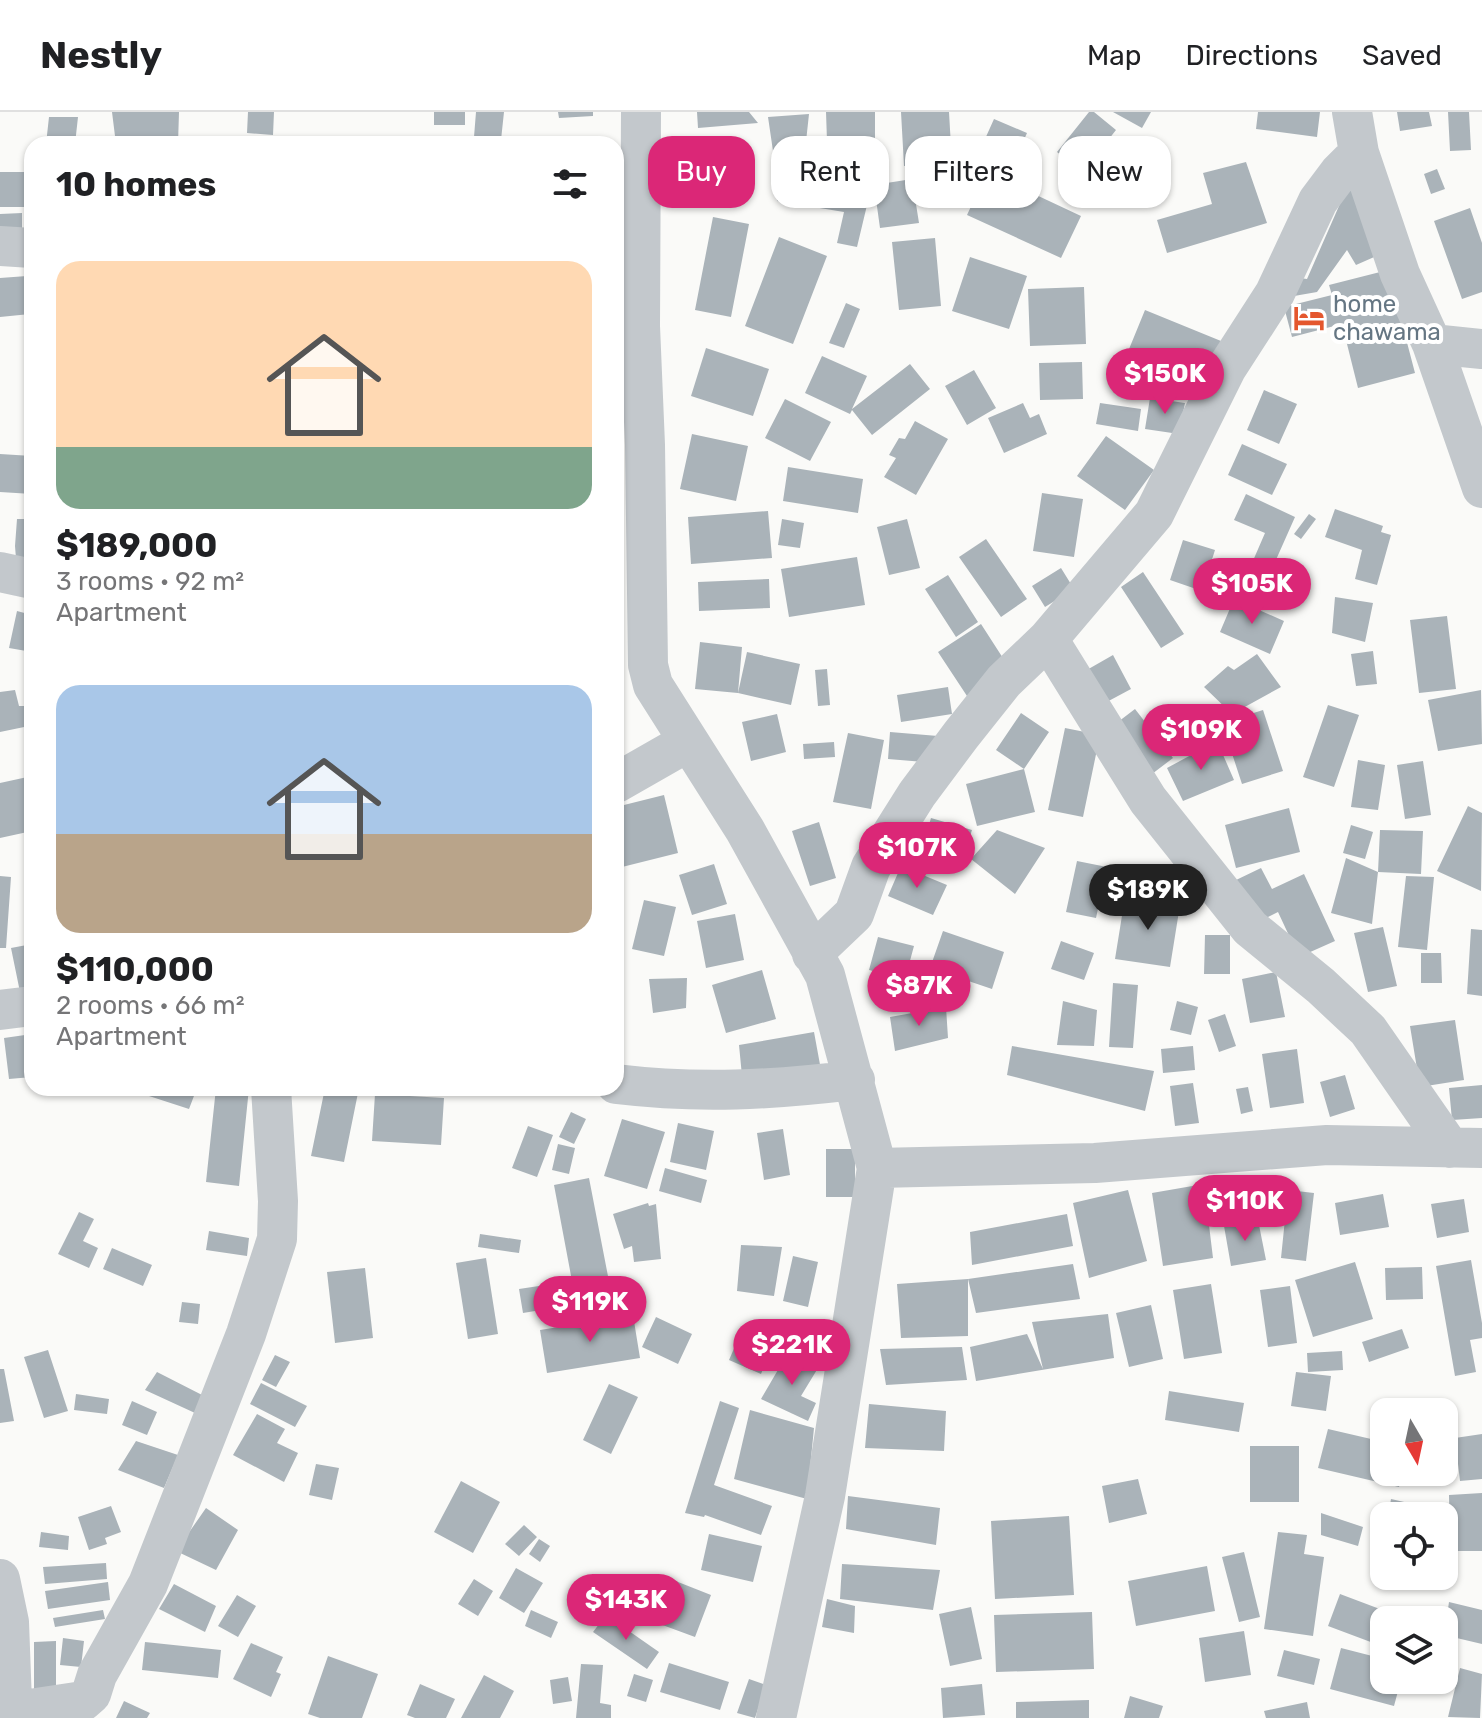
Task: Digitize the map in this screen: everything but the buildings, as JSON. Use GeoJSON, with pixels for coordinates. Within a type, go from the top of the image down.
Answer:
{"type":"FeatureCollection","features":[{"type":"Feature","properties":{"kind":"street"},"geometry":{"type":"LineString","coordinates":[[641,112],[629,185],[645,445],[632,664],[653,685],[745,830],[825,975],[877,1168],[825,1496],[776,1718]]}},
{"type":"Feature","properties":{"kind":"street"},"geometry":{"type":"LineString","coordinates":[[1352,112],[1359,153],[1400,274],[1432,344],[1482,488]]}},
{"type":"Feature","properties":{"kind":"street"},"geometry":{"type":"LineString","coordinates":[[812,954],[854,914],[871,867],[917,794],[952,747],[1004,681],[1048,639],[1154,514],[1226,369],[1275,293],[1318,201],[1359,153]]}},
{"type":"Feature","properties":{"kind":"street"},"geometry":{"type":"LineString","coordinates":[[0,246],[24,248]]}},
{"type":"Feature","properties":{"kind":"street"},"geometry":{"type":"LineString","coordinates":[[1432,344],[1482,349]]}},
{"type":"Feature","properties":{"kind":"street"},"geometry":{"type":"LineString","coordinates":[[0,572],[24,577]]}},
{"type":"Feature","properties":{"kind":"street"},"geometry":{"type":"LineString","coordinates":[[1048,639],[1148,800],[1250,928],[1321,986],[1368,1030],[1466,1148]]}},
{"type":"Feature","properties":{"kind":"street"},"geometry":{"type":"LineString","coordinates":[[624,779],[688,742]]}},
{"type":"Feature","properties":{"kind":"street"},"geometry":{"type":"LineString","coordinates":[[0,1010],[24,1007]]}},
{"type":"Feature","properties":{"kind":"street"},"geometry":{"type":"LineString","coordinates":[[624,1085],[673,1091],[779,1089],[855,1080]]}},
{"type":"Feature","properties":{"kind":"street"},"geometry":{"type":"LineString","coordinates":[[6,1715],[83,1701],[91,1694],[97,1675],[148,1584],[246,1334],[277,1239],[278,1201],[271,1096]]}},
{"type":"Feature","properties":{"kind":"street"},"geometry":{"type":"LineString","coordinates":[[877,1168],[1095,1163],[1327,1145],[1466,1148]]}},
{"type":"Feature","properties":{"kind":"street"},"geometry":{"type":"LineString","coordinates":[[0,1579],[9,1622],[12,1703],[6,1715]]}},
{"type":"Feature","properties":{"kind":"place","name":"home chawama"},"geometry":{"type":"Point","coordinates":[1309,318]}}]}
